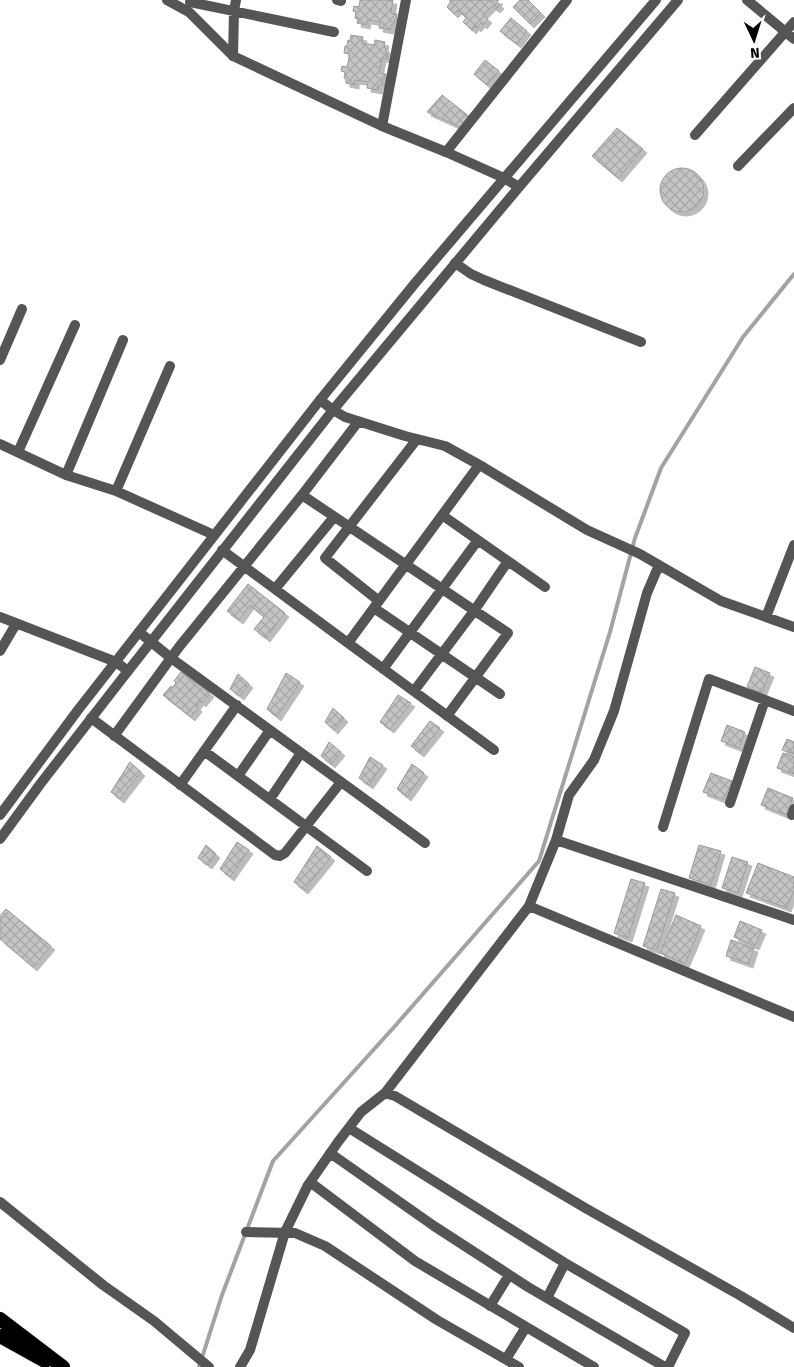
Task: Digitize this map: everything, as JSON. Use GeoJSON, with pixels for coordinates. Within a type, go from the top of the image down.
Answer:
{"type":"FeatureCollection","features":[{"type":"Feature","properties":{"kind":"highway"},"geometry":{"type":"LineString","coordinates":[[0,1319],[63,1367]]}},
{"type":"Feature","properties":{"kind":"highway"},"geometry":{"type":"LineString","coordinates":[[0,1336],[56,1367]]}},
{"type":"Feature","properties":{"kind":"street"},"geometry":{"type":"LineString","coordinates":[[167,0],[234,11],[334,32]]}},
{"type":"Feature","properties":{"kind":"street"},"geometry":{"type":"LineString","coordinates":[[233,56],[236,0]]}},
{"type":"Feature","properties":{"kind":"street"},"geometry":{"type":"LineString","coordinates":[[382,126],[406,0]]}},
{"type":"Feature","properties":{"kind":"street"},"geometry":{"type":"LineString","coordinates":[[446,152],[567,0]]}},
{"type":"Feature","properties":{"kind":"street"},"geometry":{"type":"LineString","coordinates":[[0,815],[72,717],[320,400],[416,282],[656,0]]}},
{"type":"Feature","properties":{"kind":"street"},"geometry":{"type":"LineString","coordinates":[[0,839],[41,782],[333,410],[678,0]]}},
{"type":"Feature","properties":{"kind":"street"},"geometry":{"type":"LineString","coordinates":[[747,0],[794,39]]}},
{"type":"Feature","properties":{"kind":"street"},"geometry":{"type":"LineString","coordinates":[[190,5],[233,56],[382,126],[504,178],[519,187]]}},
{"type":"Feature","properties":{"kind":"street"},"geometry":{"type":"LineString","coordinates":[[695,135],[794,22]]}},
{"type":"Feature","properties":{"kind":"street"},"geometry":{"type":"LineString","coordinates":[[738,166],[794,108]]}},
{"type":"Feature","properties":{"kind":"street"},"geometry":{"type":"LineString","coordinates":[[455,263],[484,280],[641,342]]}},
{"type":"Feature","properties":{"kind":"street"},"geometry":{"type":"LineString","coordinates":[[0,360],[22,309]]}},
{"type":"Feature","properties":{"kind":"street"},"geometry":{"type":"LineString","coordinates":[[18,452],[75,325]]}},
{"type":"Feature","properties":{"kind":"street"},"geometry":{"type":"LineString","coordinates":[[66,475],[123,340]]}},
{"type":"Feature","properties":{"kind":"street"},"geometry":{"type":"LineString","coordinates":[[116,491],[170,366]]}},
{"type":"Feature","properties":{"kind":"street"},"geometry":{"type":"LineString","coordinates":[[320,400],[345,417],[358,422],[445,446],[480,465],[596,536],[640,554],[722,601],[794,627]]}},
{"type":"Feature","properties":{"kind":"street"},"geometry":{"type":"LineString","coordinates":[[114,736],[172,658],[358,422]]}},
{"type":"Feature","properties":{"kind":"street"},"geometry":{"type":"LineString","coordinates":[[417,439],[325,558],[410,633],[500,694]]}},
{"type":"Feature","properties":{"kind":"street"},"geometry":{"type":"LineString","coordinates":[[0,444],[66,475],[116,491],[214,536]]}},
{"type":"Feature","properties":{"kind":"street"},"geometry":{"type":"LineString","coordinates":[[348,643],[480,465]]}},
{"type":"Feature","properties":{"kind":"street"},"geometry":{"type":"LineString","coordinates":[[302,495],[508,633],[447,716]]}},
{"type":"Feature","properties":{"kind":"street"},"geometry":{"type":"LineString","coordinates":[[442,515],[544,587]]}},
{"type":"Feature","properties":{"kind":"street"},"geometry":{"type":"LineString","coordinates":[[275,589],[334,517]]}},
{"type":"Feature","properties":{"kind":"street"},"geometry":{"type":"LineString","coordinates":[[383,669],[478,540]]}},
{"type":"Feature","properties":{"kind":"street"},"geometry":{"type":"LineString","coordinates":[[766,617],[794,545]]}},
{"type":"Feature","properties":{"kind":"street"},"geometry":{"type":"LineString","coordinates":[[222,550],[494,750]]}},
{"type":"Feature","properties":{"kind":"street"},"geometry":{"type":"LineString","coordinates":[[414,691],[474,611],[508,561]]}},
{"type":"Feature","properties":{"kind":"street"},"geometry":{"type":"LineString","coordinates":[[240,1367],[250,1350],[285,1232],[310,1182],[361,1112],[385,1093],[529,906],[556,840],[569,795],[594,760],[614,710],[648,593],[659,565]]}},
{"type":"Feature","properties":{"kind":"street"},"geometry":{"type":"LineString","coordinates":[[0,617],[116,662],[128,671]]}},
{"type":"Feature","properties":{"kind":"street"},"geometry":{"type":"LineString","coordinates":[[0,651],[16,624]]}},
{"type":"Feature","properties":{"kind":"street"},"geometry":{"type":"LineString","coordinates":[[139,632],[425,843]]}},
{"type":"Feature","properties":{"kind":"street"},"geometry":{"type":"LineString","coordinates":[[663,827],[709,679],[794,711]]}},
{"type":"Feature","properties":{"kind":"street"},"geometry":{"type":"LineString","coordinates":[[730,803],[765,700]]}},
{"type":"Feature","properties":{"kind":"street"},"geometry":{"type":"LineString","coordinates":[[180,785],[237,706]]}},
{"type":"Feature","properties":{"kind":"street"},"geometry":{"type":"LineString","coordinates":[[91,718],[275,855],[280,856],[285,853],[341,782]]}},
{"type":"Feature","properties":{"kind":"street"},"geometry":{"type":"LineString","coordinates":[[238,776],[270,730]]}},
{"type":"Feature","properties":{"kind":"street"},"geometry":{"type":"LineString","coordinates":[[204,751],[367,871]]}},
{"type":"Feature","properties":{"kind":"street"},"geometry":{"type":"LineString","coordinates":[[270,799],[301,753]]}},
{"type":"Feature","properties":{"kind":"street"},"geometry":{"type":"LineString","coordinates":[[556,840],[794,920]]}},
{"type":"Feature","properties":{"kind":"street"},"geometry":{"type":"LineString","coordinates":[[529,906],[794,1017]]}},
{"type":"Feature","properties":{"kind":"street"},"geometry":{"type":"LineString","coordinates":[[385,1093],[395,1096],[794,1328]]}},
{"type":"Feature","properties":{"kind":"street"},"geometry":{"type":"LineString","coordinates":[[330,1153],[434,1226],[509,1275],[667,1367],[685,1333],[565,1263],[349,1128]]}},
{"type":"Feature","properties":{"kind":"street"},"geometry":{"type":"LineString","coordinates":[[310,1182],[415,1261],[594,1367]]}},
{"type":"Feature","properties":{"kind":"street"},"geometry":{"type":"LineString","coordinates":[[0,1202],[103,1285],[154,1321],[208,1366]]}},
{"type":"Feature","properties":{"kind":"street"},"geometry":{"type":"LineString","coordinates":[[246,1232],[295,1233],[325,1246],[437,1320],[519,1367]]}},
{"type":"Feature","properties":{"kind":"street"},"geometry":{"type":"LineString","coordinates":[[546,1298],[565,1263]]}},
{"type":"Feature","properties":{"kind":"street"},"geometry":{"type":"LineString","coordinates":[[490,1306],[509,1275]]}},
{"type":"Feature","properties":{"kind":"street"},"geometry":{"type":"LineString","coordinates":[[506,1359],[526,1327]]}},
{"type":"Feature","properties":{"kind":"building"},"geometry":{"type":"Polygon","coordinates":[[[360,0],[393,0],[391,13],[397,14],[390,30],[379,28],[380,22],[367,20],[366,25],[357,23],[358,19],[355,18],[356,12],[353,11],[354,6],[359,7],[360,0]]]}},
{"type":"Feature","properties":{"kind":"building"},"geometry":{"type":"Polygon","coordinates":[[[450,0],[499,0],[497,2],[500,5],[496,9],[492,6],[483,15],[488,19],[483,25],[481,23],[472,30],[463,22],[466,18],[458,10],[454,14],[447,7],[450,0]]]}},
{"type":"Feature","properties":{"kind":"building"},"geometry":{"type":"Polygon","coordinates":[[[520,0],[528,0],[541,13],[530,24],[513,7],[520,0]]]}},
{"type":"Feature","properties":{"kind":"building"},"geometry":{"type":"Polygon","coordinates":[[[511,18],[527,31],[517,44],[500,31],[511,18]]]}},
{"type":"Feature","properties":{"kind":"building"},"geometry":{"type":"Polygon","coordinates":[[[351,35],[363,37],[362,43],[374,45],[375,40],[385,42],[384,47],[388,54],[387,59],[382,58],[379,73],[386,74],[378,90],[367,88],[368,82],[355,80],[355,85],[346,83],[344,78],[345,72],[341,71],[342,66],[347,67],[350,54],[344,53],[345,46],[347,46],[348,40],[350,41],[351,35]]]}},
{"type":"Feature","properties":{"kind":"building"},"geometry":{"type":"Polygon","coordinates":[[[485,60],[499,71],[487,85],[474,74],[485,60]]]}},
{"type":"Feature","properties":{"kind":"building"},"geometry":{"type":"Polygon","coordinates":[[[442,95],[470,117],[462,128],[427,112],[442,95]]]}},
{"type":"Feature","properties":{"kind":"building"},"geometry":{"type":"Polygon","coordinates":[[[617,128],[643,149],[618,178],[592,156],[617,128]]]}},
{"type":"Feature","properties":{"kind":"building"},"geometry":{"type":"Polygon","coordinates":[[[682,168],[694,172],[700,178],[704,190],[700,202],[694,208],[682,212],[670,208],[664,202],[660,190],[664,178],[670,172],[682,168]]]}},
{"type":"Feature","properties":{"kind":"building"},"geometry":{"type":"Polygon","coordinates":[[[248,584],[285,613],[266,638],[254,629],[264,617],[250,605],[239,620],[227,611],[248,584]]]}},
{"type":"Feature","properties":{"kind":"building"},"geometry":{"type":"Polygon","coordinates":[[[755,667],[770,673],[762,693],[747,687],[755,667]]]}},
{"type":"Feature","properties":{"kind":"building"},"geometry":{"type":"Polygon","coordinates":[[[181,672],[210,693],[202,703],[200,701],[196,706],[198,708],[191,717],[163,695],[176,683],[174,681],[181,672]]]}},
{"type":"Feature","properties":{"kind":"building"},"geometry":{"type":"Polygon","coordinates":[[[286,673],[300,682],[277,717],[267,709],[286,673]]]}},
{"type":"Feature","properties":{"kind":"building"},"geometry":{"type":"Polygon","coordinates":[[[238,674],[249,684],[240,696],[230,689],[238,674]]]}},
{"type":"Feature","properties":{"kind":"building"},"geometry":{"type":"Polygon","coordinates":[[[398,695],[411,703],[390,729],[380,722],[398,695]]]}},
{"type":"Feature","properties":{"kind":"building"},"geometry":{"type":"Polygon","coordinates":[[[333,708],[344,718],[334,730],[325,722],[333,708]]]}},
{"type":"Feature","properties":{"kind":"building"},"geometry":{"type":"Polygon","coordinates":[[[430,721],[440,728],[420,753],[411,746],[430,721]]]}},
{"type":"Feature","properties":{"kind":"building"},"geometry":{"type":"Polygon","coordinates":[[[727,725],[745,732],[739,748],[721,741],[727,725]]]}},
{"type":"Feature","properties":{"kind":"building"},"geometry":{"type":"Polygon","coordinates":[[[787,739],[794,742],[794,754],[782,750],[787,739]]]}},
{"type":"Feature","properties":{"kind":"building"},"geometry":{"type":"Polygon","coordinates":[[[329,742],[341,752],[331,764],[321,756],[329,742]]]}},
{"type":"Feature","properties":{"kind":"building"},"geometry":{"type":"Polygon","coordinates":[[[783,753],[794,757],[794,774],[777,768],[783,753]]]}},
{"type":"Feature","properties":{"kind":"building"},"geometry":{"type":"Polygon","coordinates":[[[370,757],[383,765],[369,785],[359,778],[370,757]]]}},
{"type":"Feature","properties":{"kind":"building"},"geometry":{"type":"Polygon","coordinates":[[[130,762],[141,772],[120,799],[111,792],[130,762]]]}},
{"type":"Feature","properties":{"kind":"building"},"geometry":{"type":"Polygon","coordinates":[[[412,764],[424,773],[407,797],[397,789],[412,764]]]}},
{"type":"Feature","properties":{"kind":"building"},"geometry":{"type":"Polygon","coordinates":[[[711,773],[732,781],[724,800],[703,792],[711,773]]]}},
{"type":"Feature","properties":{"kind":"building"},"geometry":{"type":"Polygon","coordinates":[[[768,788],[793,798],[786,815],[761,805],[768,788]]]}},
{"type":"Feature","properties":{"kind":"building"},"geometry":{"type":"Polygon","coordinates":[[[237,842],[249,850],[230,877],[220,869],[237,842]]]}},
{"type":"Feature","properties":{"kind":"building"},"geometry":{"type":"Polygon","coordinates":[[[206,845],[216,854],[208,865],[198,858],[206,845]]]}},
{"type":"Feature","properties":{"kind":"building"},"geometry":{"type":"Polygon","coordinates":[[[699,845],[721,851],[711,885],[689,878],[699,845]]]}},
{"type":"Feature","properties":{"kind":"building"},"geometry":{"type":"Polygon","coordinates":[[[317,846],[331,857],[304,890],[294,882],[317,846]]]}},
{"type":"Feature","properties":{"kind":"building"},"geometry":{"type":"Polygon","coordinates":[[[732,857],[748,862],[738,893],[722,888],[732,857]]]}},
{"type":"Feature","properties":{"kind":"building"},"geometry":{"type":"Polygon","coordinates":[[[758,863],[794,877],[794,890],[787,908],[746,893],[758,863]]]}},
{"type":"Feature","properties":{"kind":"building"},"geometry":{"type":"Polygon","coordinates":[[[631,879],[645,883],[628,938],[614,933],[631,879]]]}},
{"type":"Feature","properties":{"kind":"building"},"geometry":{"type":"Polygon","coordinates":[[[661,889],[675,893],[657,950],[643,946],[661,889]]]}},
{"type":"Feature","properties":{"kind":"building"},"geometry":{"type":"Polygon","coordinates":[[[6,909],[51,946],[33,967],[0,939],[0,916],[6,909]]]}},
{"type":"Feature","properties":{"kind":"building"},"geometry":{"type":"Polygon","coordinates":[[[676,915],[701,926],[685,964],[660,953],[676,915]]]}},
{"type":"Feature","properties":{"kind":"building"},"geometry":{"type":"Polygon","coordinates":[[[740,921],[762,930],[755,946],[734,937],[740,921]]]}},
{"type":"Feature","properties":{"kind":"building"},"geometry":{"type":"Polygon","coordinates":[[[731,940],[754,948],[749,964],[726,956],[731,940]]]}},
{"type":"Feature","properties":{"kind":"waterway"},"geometry":{"type":"LineString","coordinates":[[199,1367],[222,1295],[273,1161],[395,1026],[539,861],[610,632],[635,538],[661,468],[743,337],[794,274]]}}]}
